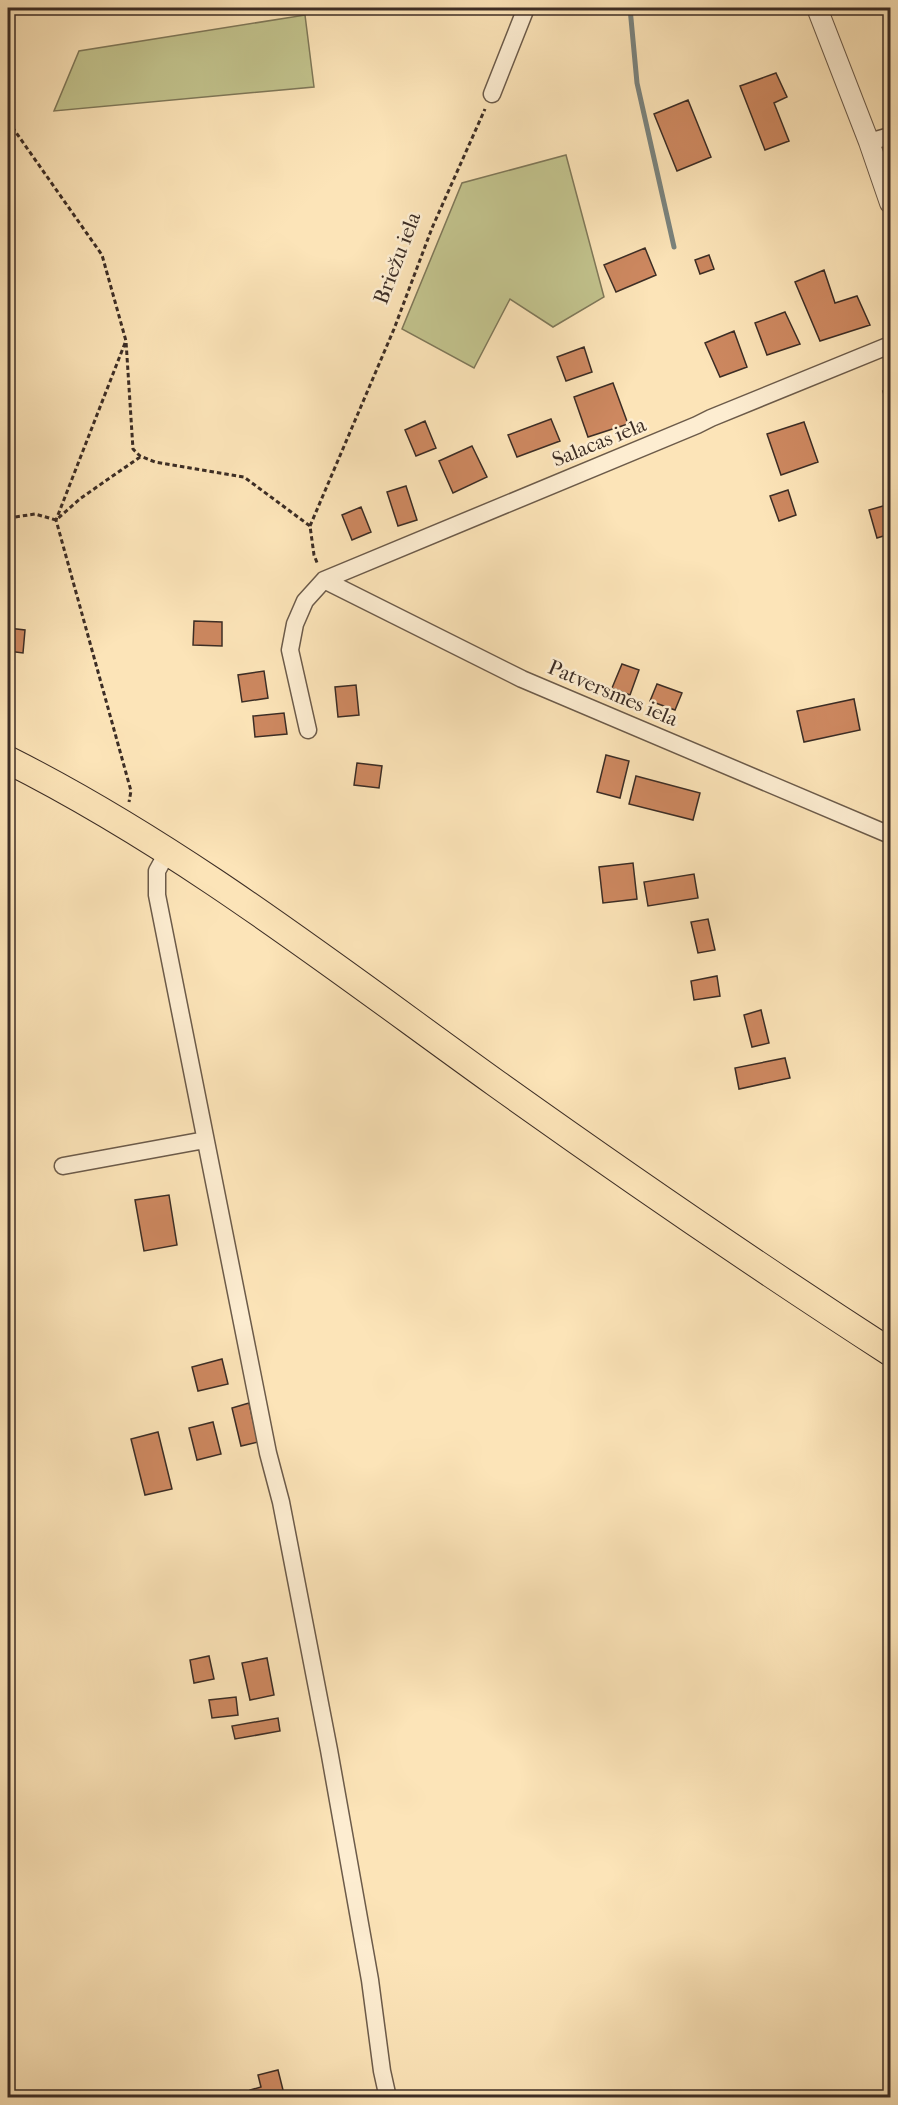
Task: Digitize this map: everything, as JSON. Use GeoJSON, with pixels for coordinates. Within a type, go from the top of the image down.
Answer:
{"type":"FeatureCollection","features":[{"type":"Feature","properties":{"kind":"highway"},"geometry":{"type":"LineString","coordinates":[[8,760],[57,785],[120,822],[263,914],[499,1085],[743,1255],[891,1352]]}},
{"type":"Feature","properties":{"kind":"street"},"geometry":{"type":"LineString","coordinates":[[492,94],[526,8]]}},
{"type":"Feature","properties":{"kind":"street"},"geometry":{"type":"LineString","coordinates":[[817,8],[891,204]]}},
{"type":"Feature","properties":{"kind":"street"},"geometry":{"type":"LineString","coordinates":[[869,142],[891,136]]}},
{"type":"Feature","properties":{"kind":"street","name":"Salacas iela"},"geometry":{"type":"LineString","coordinates":[[324,580],[891,345]]}},
{"type":"Feature","properties":{"kind":"street"},"geometry":{"type":"LineString","coordinates":[[308,730],[291,650],[295,624],[305,601],[324,580]]}},
{"type":"Feature","properties":{"kind":"street","name":"Patversmes iela"},"geometry":{"type":"LineString","coordinates":[[324,580],[522,679],[891,835]]}},
{"type":"Feature","properties":{"kind":"street"},"geometry":{"type":"LineString","coordinates":[[167,853],[157,872],[157,895],[268,1453],[281,1502],[329,1750],[370,1980],[382,2070],[388,2097]]}},
{"type":"Feature","properties":{"kind":"street"},"geometry":{"type":"LineString","coordinates":[[63,1166],[205,1140]]}},
{"type":"Feature","properties":{"kind":"path","name":"Briežu iela"},"geometry":{"type":"LineString","coordinates":[[310,526],[394,329],[432,228],[492,94]]}},
{"type":"Feature","properties":{"kind":"path"},"geometry":{"type":"LineString","coordinates":[[8,120],[102,255],[126,341],[133,448],[141,456],[155,462],[244,477],[310,526],[314,555],[324,580]]}},
{"type":"Feature","properties":{"kind":"path"},"geometry":{"type":"LineString","coordinates":[[120,822],[127,812],[131,791],[56,520],[126,341]]}},
{"type":"Feature","properties":{"kind":"path"},"geometry":{"type":"LineString","coordinates":[[56,520],[81,498],[141,456]]}},
{"type":"Feature","properties":{"kind":"path"},"geometry":{"type":"LineString","coordinates":[[8,518],[35,514],[56,520]]}},
{"type":"Feature","properties":{"kind":"green space"},"geometry":{"type":"Polygon","coordinates":[[[305,15],[314,87],[54,111],[79,51],[305,15]]]}},
{"type":"Feature","properties":{"kind":"green space"},"geometry":{"type":"Polygon","coordinates":[[[566,155],[604,297],[553,327],[510,299],[474,368],[402,329],[462,183],[566,155]]]}},
{"type":"Feature","properties":{"kind":"building"},"geometry":{"type":"Polygon","coordinates":[[[776,73],[787,97],[774,103],[789,141],[765,150],[740,86],[776,73]]]}},
{"type":"Feature","properties":{"kind":"building"},"geometry":{"type":"Polygon","coordinates":[[[688,100],[711,157],[677,171],[654,114],[688,100]]]}},
{"type":"Feature","properties":{"kind":"building"},"geometry":{"type":"Polygon","coordinates":[[[645,248],[656,275],[616,292],[604,265],[645,248]]]}},
{"type":"Feature","properties":{"kind":"building"},"geometry":{"type":"Polygon","coordinates":[[[709,255],[714,269],[700,274],[695,260],[709,255]]]}},
{"type":"Feature","properties":{"kind":"building"},"geometry":{"type":"Polygon","coordinates":[[[824,270],[835,303],[857,296],[870,325],[820,341],[795,282],[824,270]]]}},
{"type":"Feature","properties":{"kind":"building"},"geometry":{"type":"Polygon","coordinates":[[[785,312],[800,344],[767,355],[755,323],[785,312]]]}},
{"type":"Feature","properties":{"kind":"building"},"geometry":{"type":"Polygon","coordinates":[[[734,331],[747,367],[720,377],[705,343],[734,331]]]}},
{"type":"Feature","properties":{"kind":"building"},"geometry":{"type":"Polygon","coordinates":[[[584,347],[592,372],[566,381],[557,357],[584,347]]]}},
{"type":"Feature","properties":{"kind":"building"},"geometry":{"type":"Polygon","coordinates":[[[613,383],[628,424],[588,437],[574,397],[613,383]]]}},
{"type":"Feature","properties":{"kind":"building"},"geometry":{"type":"Polygon","coordinates":[[[890,389],[890,419],[883,391],[890,389]]]}},
{"type":"Feature","properties":{"kind":"building"},"geometry":{"type":"Polygon","coordinates":[[[551,419],[560,441],[517,457],[508,435],[551,419]]]}},
{"type":"Feature","properties":{"kind":"building"},"geometry":{"type":"Polygon","coordinates":[[[425,421],[436,448],[416,456],[405,430],[425,421]]]}},
{"type":"Feature","properties":{"kind":"building"},"geometry":{"type":"Polygon","coordinates":[[[804,422],[818,462],[781,475],[767,434],[804,422]]]}},
{"type":"Feature","properties":{"kind":"building"},"geometry":{"type":"Polygon","coordinates":[[[472,446],[487,477],[453,493],[439,461],[472,446]]]}},
{"type":"Feature","properties":{"kind":"building"},"geometry":{"type":"Polygon","coordinates":[[[406,486],[417,520],[398,526],[387,492],[406,486]]]}},
{"type":"Feature","properties":{"kind":"building"},"geometry":{"type":"Polygon","coordinates":[[[788,490],[796,515],[779,521],[770,496],[788,490]]]}},
{"type":"Feature","properties":{"kind":"building"},"geometry":{"type":"Polygon","coordinates":[[[890,504],[890,534],[877,538],[869,510],[890,504]]]}},
{"type":"Feature","properties":{"kind":"building"},"geometry":{"type":"Polygon","coordinates":[[[361,507],[371,532],[352,540],[342,515],[361,507]]]}},
{"type":"Feature","properties":{"kind":"building"},"geometry":{"type":"Polygon","coordinates":[[[890,585],[890,603],[887,604],[884,586],[890,585]]]}},
{"type":"Feature","properties":{"kind":"building"},"geometry":{"type":"Polygon","coordinates":[[[194,621],[222,622],[222,646],[193,645],[194,621]]]}},
{"type":"Feature","properties":{"kind":"building"},"geometry":{"type":"Polygon","coordinates":[[[8,628],[25,630],[23,653],[8,651],[8,628]]]}},
{"type":"Feature","properties":{"kind":"building"},"geometry":{"type":"Polygon","coordinates":[[[622,664],[639,670],[630,695],[612,688],[622,664]]]}},
{"type":"Feature","properties":{"kind":"building"},"geometry":{"type":"Polygon","coordinates":[[[264,671],[268,698],[242,702],[238,675],[264,671]]]}},
{"type":"Feature","properties":{"kind":"building"},"geometry":{"type":"Polygon","coordinates":[[[657,684],[682,693],[675,710],[650,701],[657,684]]]}},
{"type":"Feature","properties":{"kind":"building"},"geometry":{"type":"Polygon","coordinates":[[[356,685],[359,715],[338,717],[335,687],[356,685]]]}},
{"type":"Feature","properties":{"kind":"building"},"geometry":{"type":"Polygon","coordinates":[[[854,699],[860,730],[804,742],[797,711],[854,699]]]}},
{"type":"Feature","properties":{"kind":"building"},"geometry":{"type":"Polygon","coordinates":[[[284,713],[287,734],[255,737],[253,716],[284,713]]]}},
{"type":"Feature","properties":{"kind":"building"},"geometry":{"type":"Polygon","coordinates":[[[606,755],[629,761],[620,798],[597,792],[606,755]]]}},
{"type":"Feature","properties":{"kind":"building"},"geometry":{"type":"Polygon","coordinates":[[[357,763],[382,766],[379,788],[354,785],[357,763]]]}},
{"type":"Feature","properties":{"kind":"building"},"geometry":{"type":"Polygon","coordinates":[[[636,776],[700,793],[693,820],[629,804],[636,776]]]}},
{"type":"Feature","properties":{"kind":"building"},"geometry":{"type":"Polygon","coordinates":[[[633,863],[637,899],[603,903],[599,867],[633,863]]]}},
{"type":"Feature","properties":{"kind":"building"},"geometry":{"type":"Polygon","coordinates":[[[694,874],[698,898],[648,906],[644,882],[694,874]]]}},
{"type":"Feature","properties":{"kind":"building"},"geometry":{"type":"Polygon","coordinates":[[[708,919],[715,950],[698,953],[691,922],[708,919]]]}},
{"type":"Feature","properties":{"kind":"building"},"geometry":{"type":"Polygon","coordinates":[[[717,976],[720,996],[694,1000],[691,981],[717,976]]]}},
{"type":"Feature","properties":{"kind":"building"},"geometry":{"type":"Polygon","coordinates":[[[761,1010],[769,1043],[752,1047],[744,1015],[761,1010]]]}},
{"type":"Feature","properties":{"kind":"building"},"geometry":{"type":"Polygon","coordinates":[[[785,1058],[790,1078],[739,1089],[735,1068],[785,1058]]]}},
{"type":"Feature","properties":{"kind":"building"},"geometry":{"type":"Polygon","coordinates":[[[169,1195],[177,1245],[144,1251],[135,1200],[169,1195]]]}},
{"type":"Feature","properties":{"kind":"building"},"geometry":{"type":"Polygon","coordinates":[[[222,1359],[228,1384],[198,1391],[192,1367],[222,1359]]]}},
{"type":"Feature","properties":{"kind":"building"},"geometry":{"type":"Polygon","coordinates":[[[249,1403],[258,1442],[241,1446],[232,1408],[249,1403]]]}},
{"type":"Feature","properties":{"kind":"building"},"geometry":{"type":"Polygon","coordinates":[[[213,1422],[221,1454],[197,1460],[189,1428],[213,1422]]]}},
{"type":"Feature","properties":{"kind":"building"},"geometry":{"type":"Polygon","coordinates":[[[158,1432],[172,1489],[145,1495],[131,1439],[158,1432]]]}},
{"type":"Feature","properties":{"kind":"building"},"geometry":{"type":"Polygon","coordinates":[[[209,1656],[214,1679],[194,1683],[190,1660],[209,1656]]]}},
{"type":"Feature","properties":{"kind":"building"},"geometry":{"type":"Polygon","coordinates":[[[267,1658],[274,1695],[250,1700],[242,1663],[267,1658]]]}},
{"type":"Feature","properties":{"kind":"building"},"geometry":{"type":"Polygon","coordinates":[[[236,1697],[238,1715],[212,1718],[209,1700],[236,1697]]]}},
{"type":"Feature","properties":{"kind":"building"},"geometry":{"type":"Polygon","coordinates":[[[278,1718],[280,1731],[235,1739],[232,1726],[278,1718]]]}},
{"type":"Feature","properties":{"kind":"building"},"geometry":{"type":"Polygon","coordinates":[[[278,2070],[285,2098],[252,2098],[250,2090],[261,2087],[258,2075],[278,2070]]]}},
{"type":"Feature","properties":{"kind":"waterway"},"geometry":{"type":"LineString","coordinates":[[630,8],[637,83],[674,247]]}}]}
